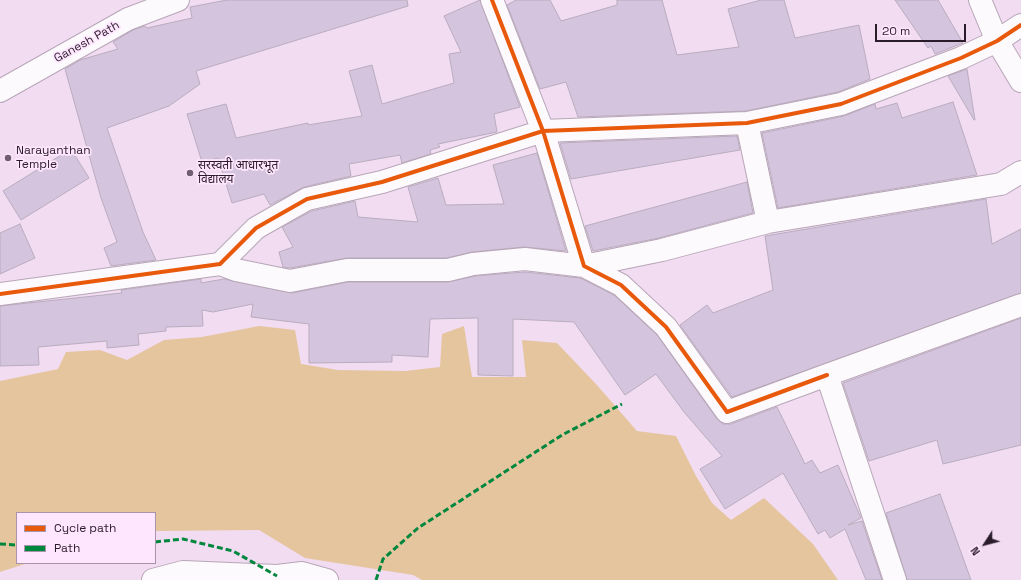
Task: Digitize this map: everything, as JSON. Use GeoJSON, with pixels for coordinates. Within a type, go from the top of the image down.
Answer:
{"type":"FeatureCollection","features":[{"type":"Feature","properties":{"kind":"street","name":"Ganesh Path"},"geometry":{"type":"LineString","coordinates":[[0,91],[128,19],[178,0]]}},
{"type":"Feature","properties":{"kind":"street"},"geometry":{"type":"LineString","coordinates":[[492,0],[543,131],[584,266],[621,285],[666,327],[727,412],[1021,305]]}},
{"type":"Feature","properties":{"kind":"street"},"geometry":{"type":"LineString","coordinates":[[980,0],[997,41],[1021,81]]}},
{"type":"Feature","properties":{"kind":"street"},"geometry":{"type":"LineString","coordinates":[[220,264],[256,228],[307,199],[382,182],[543,131],[747,123],[842,104],[961,58],[997,41],[1021,25]]}},
{"type":"Feature","properties":{"kind":"street"},"geometry":{"type":"LineString","coordinates":[[747,123],[768,222]]}},
{"type":"Feature","properties":{"kind":"street"},"geometry":{"type":"LineString","coordinates":[[0,294],[220,264],[236,270],[290,281],[347,270],[448,270],[473,264],[525,259],[584,266],[662,250],[768,222],[1001,184],[1021,172]]}},
{"type":"Feature","properties":{"kind":"street"},"geometry":{"type":"LineString","coordinates":[[827,375],[896,580]]}},
{"type":"Feature","properties":{"kind":"street"},"geometry":{"type":"LineString","coordinates":[[153,580],[183,572],[277,576],[302,573],[327,580]]}},
{"type":"Feature","properties":{"kind":"shaded area"},"geometry":{"type":"Polygon","coordinates":[[[259,326],[295,330],[301,364],[338,370],[405,371],[440,367],[442,334],[464,326],[472,377],[526,377],[522,340],[557,343],[596,384],[637,431],[676,436],[696,476],[712,503],[731,520],[764,498],[813,544],[838,580],[422,580],[413,575],[305,558],[259,530],[156,531],[156,512],[16,512],[16,564],[25,564],[0,572],[0,381],[58,369],[66,352],[100,350],[127,360],[164,340],[202,337],[259,326]]]}},
{"type":"Feature","properties":{"kind":"building"},"geometry":{"type":"Polygon","coordinates":[[[227,0],[407,0],[408,6],[196,71],[200,84],[169,106],[107,128],[143,232],[156,260],[111,266],[104,248],[117,242],[101,198],[65,69],[80,60],[118,49],[113,42],[133,30],[145,26],[147,28],[192,18],[190,7],[227,0]]]}},
{"type":"Feature","properties":{"kind":"building"},"geometry":{"type":"Polygon","coordinates":[[[480,0],[520,107],[494,114],[497,132],[438,144],[440,147],[430,150],[431,154],[402,163],[400,155],[349,164],[351,176],[304,187],[270,205],[264,194],[232,203],[218,158],[202,162],[187,114],[226,104],[236,138],[308,123],[308,125],[362,116],[349,71],[372,65],[382,104],[454,83],[449,54],[461,52],[444,16],[480,0]]]}},
{"type":"Feature","properties":{"kind":"building"},"geometry":{"type":"Polygon","coordinates":[[[516,0],[550,0],[561,21],[617,5],[617,0],[662,0],[677,55],[739,47],[728,9],[761,0],[784,0],[795,38],[859,25],[870,79],[838,92],[746,111],[578,117],[566,82],[540,89],[507,5],[516,0]]]}},
{"type":"Feature","properties":{"kind":"building"},"geometry":{"type":"Polygon","coordinates":[[[895,0],[938,0],[963,43],[935,54],[931,46],[928,48],[895,0]]]}},
{"type":"Feature","properties":{"kind":"building"},"geometry":{"type":"Polygon","coordinates":[[[967,69],[975,120],[948,76],[967,69]]]}},
{"type":"Feature","properties":{"kind":"building"},"geometry":{"type":"Polygon","coordinates":[[[953,102],[977,175],[778,208],[762,133],[844,116],[875,104],[876,109],[897,103],[902,118],[953,102]]]}},
{"type":"Feature","properties":{"kind":"building"},"geometry":{"type":"Polygon","coordinates":[[[737,136],[740,150],[571,179],[560,143],[737,136]]]}},
{"type":"Feature","properties":{"kind":"building"},"geometry":{"type":"Polygon","coordinates":[[[71,149],[89,178],[21,220],[3,191],[71,149]]]}},
{"type":"Feature","properties":{"kind":"building"},"geometry":{"type":"Polygon","coordinates":[[[537,153],[566,251],[524,247],[472,252],[447,258],[347,258],[290,268],[283,267],[279,252],[293,247],[282,227],[312,211],[355,201],[358,217],[418,222],[408,187],[438,178],[446,205],[504,204],[493,165],[537,153]]]}},
{"type":"Feature","properties":{"kind":"building"},"geometry":{"type":"Polygon","coordinates":[[[747,182],[753,213],[659,238],[593,251],[585,226],[747,182]]]}},
{"type":"Feature","properties":{"kind":"building"},"geometry":{"type":"Polygon","coordinates":[[[986,199],[992,244],[1021,229],[1021,293],[732,397],[680,325],[707,305],[713,313],[773,290],[765,236],[986,199]]]}},
{"type":"Feature","properties":{"kind":"building"},"geometry":{"type":"Polygon","coordinates":[[[20,224],[35,258],[0,274],[0,233],[20,224]]]}},
{"type":"Feature","properties":{"kind":"building"},"geometry":{"type":"Polygon","coordinates":[[[525,272],[580,278],[614,295],[657,335],[717,419],[723,424],[731,424],[777,407],[805,464],[812,460],[820,473],[838,465],[861,518],[848,525],[862,521],[882,580],[866,580],[845,529],[830,538],[825,530],[818,534],[783,473],[725,509],[700,469],[722,456],[684,412],[656,374],[625,395],[574,322],[513,319],[513,376],[478,375],[478,318],[430,319],[428,357],[392,355],[392,362],[309,363],[309,324],[251,317],[253,304],[213,312],[202,310],[203,326],[166,327],[166,331],[138,334],[139,345],[107,348],[107,341],[38,347],[39,365],[0,366],[0,306],[122,293],[121,290],[201,279],[201,283],[224,279],[292,293],[348,282],[448,282],[475,276],[525,272]]]}},
{"type":"Feature","properties":{"kind":"building"},"geometry":{"type":"Polygon","coordinates":[[[1021,318],[1021,445],[943,464],[937,440],[869,461],[843,383],[1021,318]]]}},
{"type":"Feature","properties":{"kind":"building"},"geometry":{"type":"Polygon","coordinates":[[[940,494],[971,580],[907,580],[886,513],[940,494]]]}},
{"type":"Feature","properties":{"kind":"marked path"},"geometry":{"type":"LineString","coordinates":[[376,580],[383,559],[418,528],[562,435],[622,404]]}},
{"type":"Feature","properties":{"kind":"marked path"},"geometry":{"type":"LineString","coordinates":[[156,542],[183,539],[233,551],[277,576]]}},
{"type":"Feature","properties":{"kind":"marked path"},"geometry":{"type":"LineString","coordinates":[[0,544],[16,545]]}},
{"type":"Feature","properties":{"kind":"cycle path"},"geometry":{"type":"LineString","coordinates":[[492,0],[543,131],[747,123],[841,104],[961,58],[997,41],[1021,25]]}},
{"type":"Feature","properties":{"kind":"cycle path"},"geometry":{"type":"LineString","coordinates":[[0,294],[220,264],[256,228],[307,199],[382,182],[543,131],[584,266],[621,285],[666,327],[727,412],[827,375]]}},
{"type":"Feature","properties":{"kind":"place","name":"Narayanthan Temple"},"geometry":{"type":"Point","coordinates":[8,158]}},
{"type":"Feature","properties":{"kind":"place","name":"सरस्वती आधारभूत विद्यालय"},"geometry":{"type":"Point","coordinates":[190,173]}}]}
